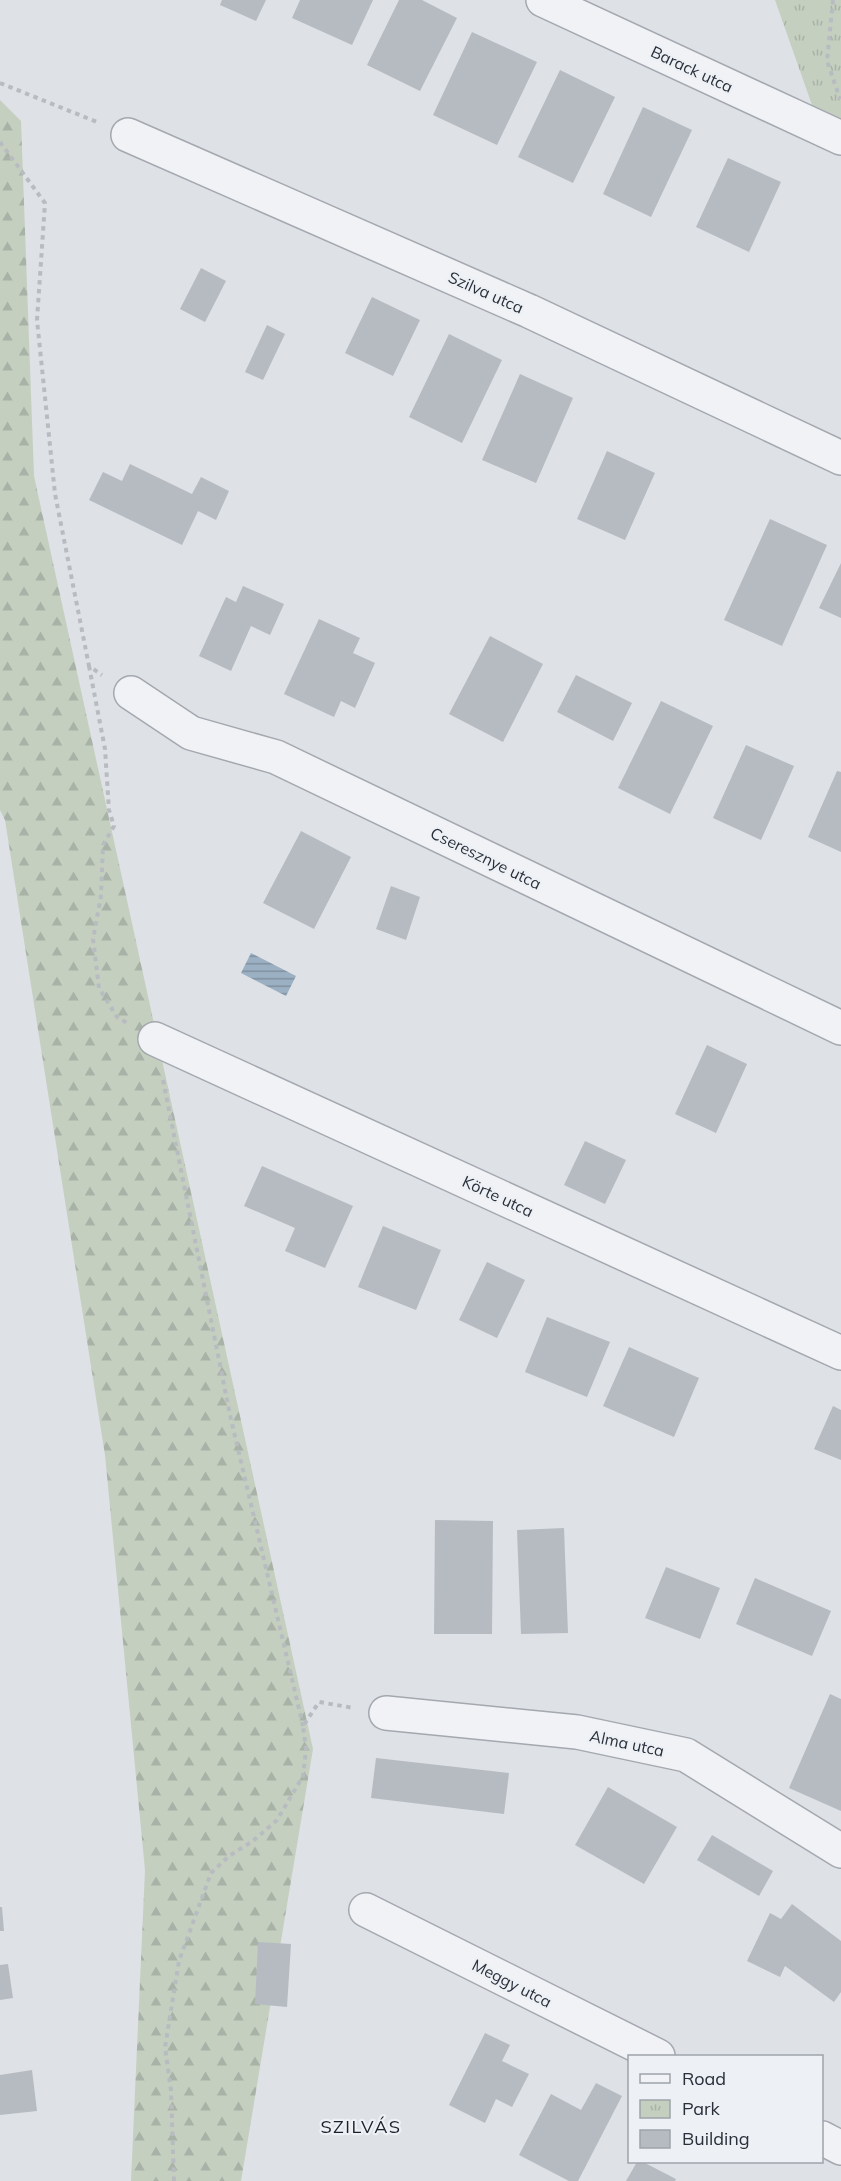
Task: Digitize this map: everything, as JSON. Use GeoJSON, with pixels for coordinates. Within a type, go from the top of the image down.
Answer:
{"type":"FeatureCollection","features":[{"type":"Feature","properties":{"kind":"street","name":"Barack utca"},"geometry":{"type":"LineString","coordinates":[[543,0],[841,138]]}},
{"type":"Feature","properties":{"kind":"street","name":"Szilva utca"},"geometry":{"type":"LineString","coordinates":[[128,135],[529,311],[841,458]]}},
{"type":"Feature","properties":{"kind":"street","name":"Cseresznye utca"},"geometry":{"type":"LineString","coordinates":[[131,693],[191,733],[276,757],[841,1028]]}},
{"type":"Feature","properties":{"kind":"street","name":"Körte utca"},"geometry":{"type":"LineString","coordinates":[[155,1039],[841,1353]]}},
{"type":"Feature","properties":{"kind":"street","name":"Alma utca"},"geometry":{"type":"LineString","coordinates":[[386,1713],[577,1732],[686,1755],[841,1851]]}},
{"type":"Feature","properties":{"kind":"street","name":"Meggy utca"},"geometry":{"type":"LineString","coordinates":[[366,1911],[656,2055]]}},
{"type":"Feature","properties":{"kind":"street"},"geometry":{"type":"LineString","coordinates":[[823,2139],[841,2148]]}},
{"type":"Feature","properties":{"kind":"path"},"geometry":{"type":"LineString","coordinates":[[833,0],[827,61],[841,101]]}},
{"type":"Feature","properties":{"kind":"path"},"geometry":{"type":"LineString","coordinates":[[0,83],[128,135]]}},
{"type":"Feature","properties":{"kind":"path"},"geometry":{"type":"LineString","coordinates":[[0,142],[45,203],[37,320],[54,494],[105,748],[109,810],[114,826],[103,845],[101,896],[93,939],[99,988],[117,1017],[155,1039],[230,1415],[303,1726],[306,1750],[303,1776],[277,1821],[253,1841],[229,1856],[211,1874],[179,1961],[165,2046],[171,2090],[174,2181]]}},
{"type":"Feature","properties":{"kind":"path"},"geometry":{"type":"LineString","coordinates":[[89,666],[131,693]]}},
{"type":"Feature","properties":{"kind":"path"},"geometry":{"type":"LineString","coordinates":[[303,1726],[319,1702],[386,1713]]}},
{"type":"Feature","properties":{"kind":"green space"},"geometry":{"type":"Polygon","coordinates":[[[775,0],[841,0],[841,119],[812,105],[775,0]]]}},
{"type":"Feature","properties":{"kind":"green space"},"geometry":{"type":"Polygon","coordinates":[[[0,100],[21,121],[34,476],[313,1749],[241,2181],[131,2181],[145,1870],[105,1455],[5,820],[0,810],[0,100]]]}},
{"type":"Feature","properties":{"kind":"water"},"geometry":{"type":"Polygon","coordinates":[[[251,953],[296,976],[286,996],[241,973],[251,953]]]}},
{"type":"Feature","properties":{"kind":"building"},"geometry":{"type":"Polygon","coordinates":[[[222,0],[266,0],[256,21],[220,5],[222,0]]]}},
{"type":"Feature","properties":{"kind":"building"},"geometry":{"type":"Polygon","coordinates":[[[300,0],[373,0],[352,45],[292,18],[300,0]]]}},
{"type":"Feature","properties":{"kind":"building"},"geometry":{"type":"Polygon","coordinates":[[[399,0],[422,0],[457,18],[420,91],[367,65],[399,0]]]}},
{"type":"Feature","properties":{"kind":"building"},"geometry":{"type":"Polygon","coordinates":[[[472,32],[537,62],[497,145],[433,115],[472,32]]]}},
{"type":"Feature","properties":{"kind":"building"},"geometry":{"type":"Polygon","coordinates":[[[560,70],[615,97],[573,183],[518,157],[560,70]]]}},
{"type":"Feature","properties":{"kind":"building"},"geometry":{"type":"Polygon","coordinates":[[[643,107],[692,130],[651,217],[603,194],[643,107]]]}},
{"type":"Feature","properties":{"kind":"building"},"geometry":{"type":"Polygon","coordinates":[[[728,158],[781,182],[749,252],[696,227],[728,158]]]}},
{"type":"Feature","properties":{"kind":"building"},"geometry":{"type":"Polygon","coordinates":[[[201,268],[226,281],[205,322],[180,309],[201,268]]]}},
{"type":"Feature","properties":{"kind":"building"},"geometry":{"type":"Polygon","coordinates":[[[372,297],[420,320],[393,376],[345,353],[372,297]]]}},
{"type":"Feature","properties":{"kind":"building"},"geometry":{"type":"Polygon","coordinates":[[[267,325],[285,334],[263,380],[245,372],[267,325]]]}},
{"type":"Feature","properties":{"kind":"building"},"geometry":{"type":"Polygon","coordinates":[[[449,334],[502,360],[462,443],[409,417],[449,334]]]}},
{"type":"Feature","properties":{"kind":"building"},"geometry":{"type":"Polygon","coordinates":[[[520,374],[573,398],[536,483],[482,460],[520,374]]]}},
{"type":"Feature","properties":{"kind":"building"},"geometry":{"type":"Polygon","coordinates":[[[607,451],[655,473],[625,540],[577,519],[607,451]]]}},
{"type":"Feature","properties":{"kind":"building"},"geometry":{"type":"Polygon","coordinates":[[[130,464],[192,494],[201,477],[229,491],[216,520],[198,511],[182,545],[89,500],[103,472],[122,481],[130,464]]]}},
{"type":"Feature","properties":{"kind":"building"},"geometry":{"type":"Polygon","coordinates":[[[770,519],[827,545],[782,646],[724,620],[770,519]]]}},
{"type":"Feature","properties":{"kind":"building"},"geometry":{"type":"Polygon","coordinates":[[[841,563],[841,618],[819,608],[841,563]]]}},
{"type":"Feature","properties":{"kind":"building"},"geometry":{"type":"Polygon","coordinates":[[[243,586],[284,604],[270,635],[251,626],[231,671],[199,656],[226,597],[236,602],[243,586]]]}},
{"type":"Feature","properties":{"kind":"building"},"geometry":{"type":"Polygon","coordinates":[[[319,619],[360,638],[353,653],[375,663],[355,708],[341,701],[334,717],[284,694],[319,619]]]}},
{"type":"Feature","properties":{"kind":"building"},"geometry":{"type":"Polygon","coordinates":[[[490,636],[543,664],[503,742],[449,714],[490,636]]]}},
{"type":"Feature","properties":{"kind":"building"},"geometry":{"type":"Polygon","coordinates":[[[576,675],[632,703],[613,741],[557,712],[576,675]]]}},
{"type":"Feature","properties":{"kind":"building"},"geometry":{"type":"Polygon","coordinates":[[[661,701],[713,726],[670,814],[618,788],[661,701]]]}},
{"type":"Feature","properties":{"kind":"building"},"geometry":{"type":"Polygon","coordinates":[[[746,745],[794,766],[761,840],[713,818],[746,745]]]}},
{"type":"Feature","properties":{"kind":"building"},"geometry":{"type":"Polygon","coordinates":[[[837,771],[841,772],[841,852],[808,837],[837,771]]]}},
{"type":"Feature","properties":{"kind":"building"},"geometry":{"type":"Polygon","coordinates":[[[301,831],[351,857],[314,929],[263,903],[301,831]]]}},
{"type":"Feature","properties":{"kind":"building"},"geometry":{"type":"Polygon","coordinates":[[[391,886],[420,897],[406,940],[376,929],[391,886]]]}},
{"type":"Feature","properties":{"kind":"building"},"geometry":{"type":"Polygon","coordinates":[[[707,1045],[747,1064],[716,1133],[675,1114],[707,1045]]]}},
{"type":"Feature","properties":{"kind":"building"},"geometry":{"type":"Polygon","coordinates":[[[585,1141],[626,1160],[605,1204],[564,1185],[585,1141]]]}},
{"type":"Feature","properties":{"kind":"building"},"geometry":{"type":"Polygon","coordinates":[[[262,1166],[353,1206],[325,1268],[285,1251],[295,1228],[244,1206],[262,1166]]]}},
{"type":"Feature","properties":{"kind":"building"},"geometry":{"type":"Polygon","coordinates":[[[383,1226],[441,1250],[416,1310],[358,1287],[383,1226]]]}},
{"type":"Feature","properties":{"kind":"building"},"geometry":{"type":"Polygon","coordinates":[[[487,1262],[525,1280],[497,1338],[459,1320],[487,1262]]]}},
{"type":"Feature","properties":{"kind":"building"},"geometry":{"type":"Polygon","coordinates":[[[547,1317],[610,1342],[587,1397],[525,1372],[547,1317]]]}},
{"type":"Feature","properties":{"kind":"building"},"geometry":{"type":"Polygon","coordinates":[[[629,1347],[699,1378],[674,1437],[603,1406],[629,1347]]]}},
{"type":"Feature","properties":{"kind":"building"},"geometry":{"type":"Polygon","coordinates":[[[833,1406],[841,1410],[841,1460],[814,1449],[833,1406]]]}},
{"type":"Feature","properties":{"kind":"building"},"geometry":{"type":"Polygon","coordinates":[[[435,1520],[493,1521],[492,1634],[434,1634],[435,1520]]]}},
{"type":"Feature","properties":{"kind":"building"},"geometry":{"type":"Polygon","coordinates":[[[564,1528],[568,1633],[521,1634],[517,1530],[564,1528]]]}},
{"type":"Feature","properties":{"kind":"building"},"geometry":{"type":"Polygon","coordinates":[[[666,1567],[720,1588],[700,1639],[645,1618],[666,1567]]]}},
{"type":"Feature","properties":{"kind":"building"},"geometry":{"type":"Polygon","coordinates":[[[755,1578],[831,1611],[812,1656],[736,1624],[755,1578]]]}},
{"type":"Feature","properties":{"kind":"building"},"geometry":{"type":"Polygon","coordinates":[[[830,1694],[841,1699],[841,1811],[789,1788],[830,1694]]]}},
{"type":"Feature","properties":{"kind":"building"},"geometry":{"type":"Polygon","coordinates":[[[376,1758],[509,1773],[504,1814],[371,1798],[376,1758]]]}},
{"type":"Feature","properties":{"kind":"building"},"geometry":{"type":"Polygon","coordinates":[[[608,1787],[677,1827],[644,1884],[575,1845],[608,1787]]]}},
{"type":"Feature","properties":{"kind":"building"},"geometry":{"type":"Polygon","coordinates":[[[712,1835],[773,1871],[759,1896],[697,1860],[712,1835]]]}},
{"type":"Feature","properties":{"kind":"building"},"geometry":{"type":"Polygon","coordinates":[[[792,1904],[841,1941],[841,1992],[834,2002],[785,1966],[780,1977],[747,1961],[770,1913],[781,1919],[792,1904]]]}},
{"type":"Feature","properties":{"kind":"building"},"geometry":{"type":"Polygon","coordinates":[[[0,1907],[2,1907],[4,1931],[0,1931],[0,1907]]]}},
{"type":"Feature","properties":{"kind":"building"},"geometry":{"type":"Polygon","coordinates":[[[258,1942],[291,1944],[287,2007],[255,2004],[258,1942]]]}},
{"type":"Feature","properties":{"kind":"building"},"geometry":{"type":"Polygon","coordinates":[[[8,1964],[13,1998],[0,2000],[0,1965],[8,1964]]]}},
{"type":"Feature","properties":{"kind":"building"},"geometry":{"type":"Polygon","coordinates":[[[485,2033],[510,2045],[502,2061],[529,2074],[512,2107],[496,2099],[485,2123],[449,2105],[485,2033]]]}},
{"type":"Feature","properties":{"kind":"building"},"geometry":{"type":"Polygon","coordinates":[[[32,2070],[37,2111],[0,2115],[0,2075],[32,2070]]]}},
{"type":"Feature","properties":{"kind":"building"},"geometry":{"type":"Polygon","coordinates":[[[596,2083],[622,2096],[578,2181],[569,2181],[519,2155],[551,2094],[581,2110],[596,2083]]]}},
{"type":"Feature","properties":{"kind":"building"},"geometry":{"type":"Polygon","coordinates":[[[636,2163],[645,2163],[676,2179],[675,2181],[626,2181],[636,2163]]]}},
{"type":"Feature","properties":{"kind":"district","name":"SZILVÁS"},"geometry":{"type":"Point","coordinates":[361,2126]}}]}
